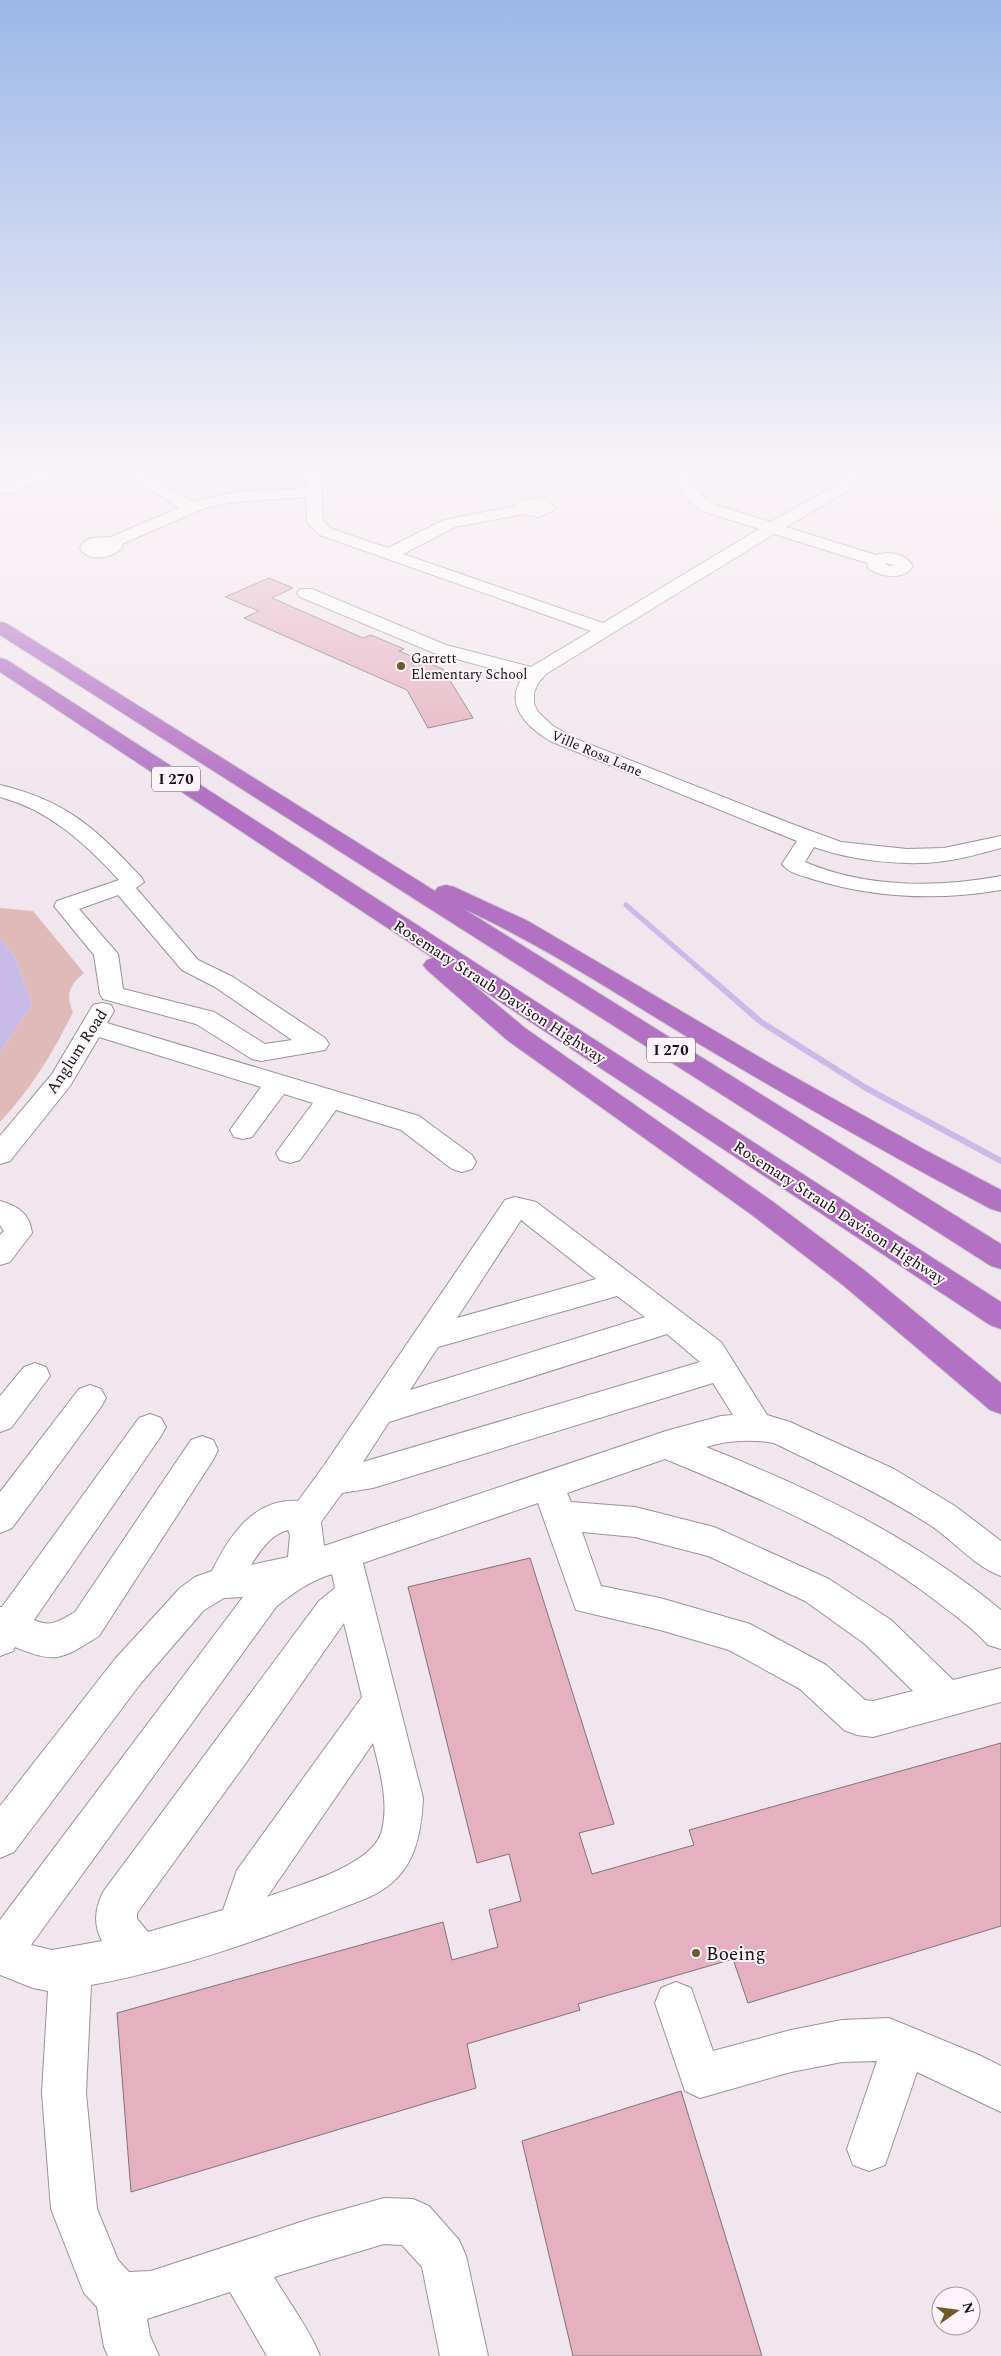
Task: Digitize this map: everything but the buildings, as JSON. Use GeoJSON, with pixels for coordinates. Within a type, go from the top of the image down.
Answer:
{"type":"FeatureCollection","features":[{"type":"Feature","properties":{"kind":"highway","name":"I 270"},"geometry":{"type":"LineString","coordinates":[[0,628],[1001,1258]]}},
{"type":"Feature","properties":{"kind":"highway","name":"Rosemary Straub Davison Highway"},"geometry":{"type":"LineString","coordinates":[[0,664],[1001,1317]]}},
{"type":"Feature","properties":{"kind":"highway"},"geometry":{"type":"LineString","coordinates":[[340,843],[520,926],[765,1072],[917,1158],[1001,1202]]}},
{"type":"Feature","properties":{"kind":"highway"},"geometry":{"type":"LineString","coordinates":[[352,894],[516,1034],[762,1208],[854,1278],[1001,1401]]}},
{"type":"Feature","properties":{"kind":"street"},"geometry":{"type":"LineString","coordinates":[[458,579],[606,630]]}},
{"type":"Feature","properties":{"kind":"street","name":"Ville Rosa Lane"},"geometry":{"type":"LineString","coordinates":[[689,579],[535,674],[525,686],[523,697],[526,710],[536,724],[551,735],[838,848],[907,856],[944,855],[1001,842]]}},
{"type":"Feature","properties":{"kind":"street"},"geometry":{"type":"LineString","coordinates":[[306,593],[440,649],[535,674]]}},
{"type":"Feature","properties":{"kind":"street"},"geometry":{"type":"LineString","coordinates":[[0,791],[33,800],[75,823],[133,882],[65,906],[106,954],[112,994],[205,1018],[261,1052],[316,1044],[224,982],[190,965],[122,886]]}},
{"type":"Feature","properties":{"kind":"street"},"geometry":{"type":"LineString","coordinates":[[809,838],[793,864],[855,885],[928,890],[974,888],[1001,883]]}},
{"type":"Feature","properties":{"kind":"street","name":"Anglum Road"},"geometry":{"type":"LineString","coordinates":[[1,1152],[60,1080],[112,994]]}},
{"type":"Feature","properties":{"kind":"street"},"geometry":{"type":"LineString","coordinates":[[92,1027],[410,1123],[462,1162]]}},
{"type":"Feature","properties":{"kind":"street"},"geometry":{"type":"LineString","coordinates":[[243,1130],[278,1083]]}},
{"type":"Feature","properties":{"kind":"street"},"geometry":{"type":"LineString","coordinates":[[290,1154],[330,1099]]}},
{"type":"Feature","properties":{"kind":"street"},"geometry":{"type":"LineString","coordinates":[[304,1519],[332,1481],[516,1207],[526,1209],[710,1351],[758,1427]]}},
{"type":"Feature","properties":{"kind":"street"},"geometry":{"type":"LineString","coordinates":[[0,1211],[17,1222],[18,1232],[0,1254]]}},
{"type":"Feature","properties":{"kind":"street"},"geometry":{"type":"LineString","coordinates":[[427,1338],[622,1283]]}},
{"type":"Feature","properties":{"kind":"street"},"geometry":{"type":"LineString","coordinates":[[377,1413],[671,1320]]}},
{"type":"Feature","properties":{"kind":"street"},"geometry":{"type":"LineString","coordinates":[[332,1481],[373,1474],[721,1368]]}},
{"type":"Feature","properties":{"kind":"street"},"geometry":{"type":"LineString","coordinates":[[0,1419],[35,1376]]}},
{"type":"Feature","properties":{"kind":"street"},"geometry":{"type":"LineString","coordinates":[[0,1518],[90,1398]]}},
{"type":"Feature","properties":{"kind":"street"},"geometry":{"type":"LineString","coordinates":[[150,1427],[3,1629],[42,1641],[59,1641],[87,1624],[202,1450]]}},
{"type":"Feature","properties":{"kind":"street"},"geometry":{"type":"LineString","coordinates":[[0,1838],[128,1671],[192,1599],[207,1588],[224,1582],[261,1580],[344,1554],[554,1501],[666,1445],[722,1429],[758,1427],[779,1431],[882,1479],[943,1516],[1001,1561]]}},
{"type":"Feature","properties":{"kind":"street"},"geometry":{"type":"LineString","coordinates":[[666,1445],[746,1477],[852,1526],[923,1569],[1001,1633]]}},
{"type":"Feature","properties":{"kind":"street"},"geometry":{"type":"LineString","coordinates":[[554,1501],[588,1599],[660,1614],[737,1636],[813,1677],[857,1717],[873,1718],[1001,1685]]}},
{"type":"Feature","properties":{"kind":"street"},"geometry":{"type":"LineString","coordinates":[[554,1501],[714,1542],[817,1590],[878,1632],[947,1699]]}},
{"type":"Feature","properties":{"kind":"street"},"geometry":{"type":"LineString","coordinates":[[224,1582],[239,1551],[254,1533],[280,1517],[291,1514],[302,1516],[308,1543],[303,1568],[284,1579],[264,1596],[0,1954],[33,1967],[52,1971],[141,1955],[266,1918],[368,1878],[392,1855],[402,1830],[404,1798],[344,1554]]}},
{"type":"Feature","properties":{"kind":"street"},"geometry":{"type":"LineString","coordinates":[[141,1955],[116,1926],[117,1906],[230,1754],[331,1612],[354,1595]]}},
{"type":"Feature","properties":{"kind":"street"},"geometry":{"type":"LineString","coordinates":[[238,1926],[251,1884],[381,1701]]}},
{"type":"Feature","properties":{"kind":"street"},"geometry":{"type":"LineString","coordinates":[[72,1967],[69,1990],[64,2093],[74,2209],[101,2276],[119,2296],[128,2347],[134,2356]]}},
{"type":"Feature","properties":{"kind":"street"},"geometry":{"type":"LineString","coordinates":[[676,2003],[700,2076],[791,2051],[842,2041],[889,2040],[964,2070],[1001,2090]]}},
{"type":"Feature","properties":{"kind":"street"},"geometry":{"type":"LineString","coordinates":[[869,2149],[904,2045]]}},
{"type":"Feature","properties":{"kind":"street"},"geometry":{"type":"LineString","coordinates":[[119,2296],[151,2295],[313,2241],[384,2221],[414,2222],[443,2256],[464,2356]]}},
{"type":"Feature","properties":{"kind":"street"},"geometry":{"type":"LineString","coordinates":[[240,2265],[280,2334],[296,2356]]}},
{"type":"Feature","properties":{"kind":"shaded area"},"geometry":{"type":"Polygon","coordinates":[[[0,908],[33,911],[84,973],[75,981],[70,990],[69,1000],[73,1012],[58,1042],[31,1084],[0,1122],[0,1053],[32,1004],[15,957],[0,938],[0,908]]]}},
{"type":"Feature","properties":{"kind":"shaded area"},"geometry":{"type":"Polygon","coordinates":[[[0,938],[15,957],[32,1004],[0,1053],[0,938]]]}},
{"type":"Feature","properties":{"kind":"waterway"},"geometry":{"type":"LineString","coordinates":[[626,905],[709,977]]}},
{"type":"Feature","properties":{"kind":"waterway"},"geometry":{"type":"LineString","coordinates":[[708,976],[761,1022],[866,1088],[1001,1161]]}},
{"type":"Feature","properties":{"kind":"place","name":"Garrett Elementary School"},"geometry":{"type":"Point","coordinates":[401,666]}},
{"type":"Feature","properties":{"kind":"place","name":"Boeing"},"geometry":{"type":"Point","coordinates":[696,1953]}}]}
